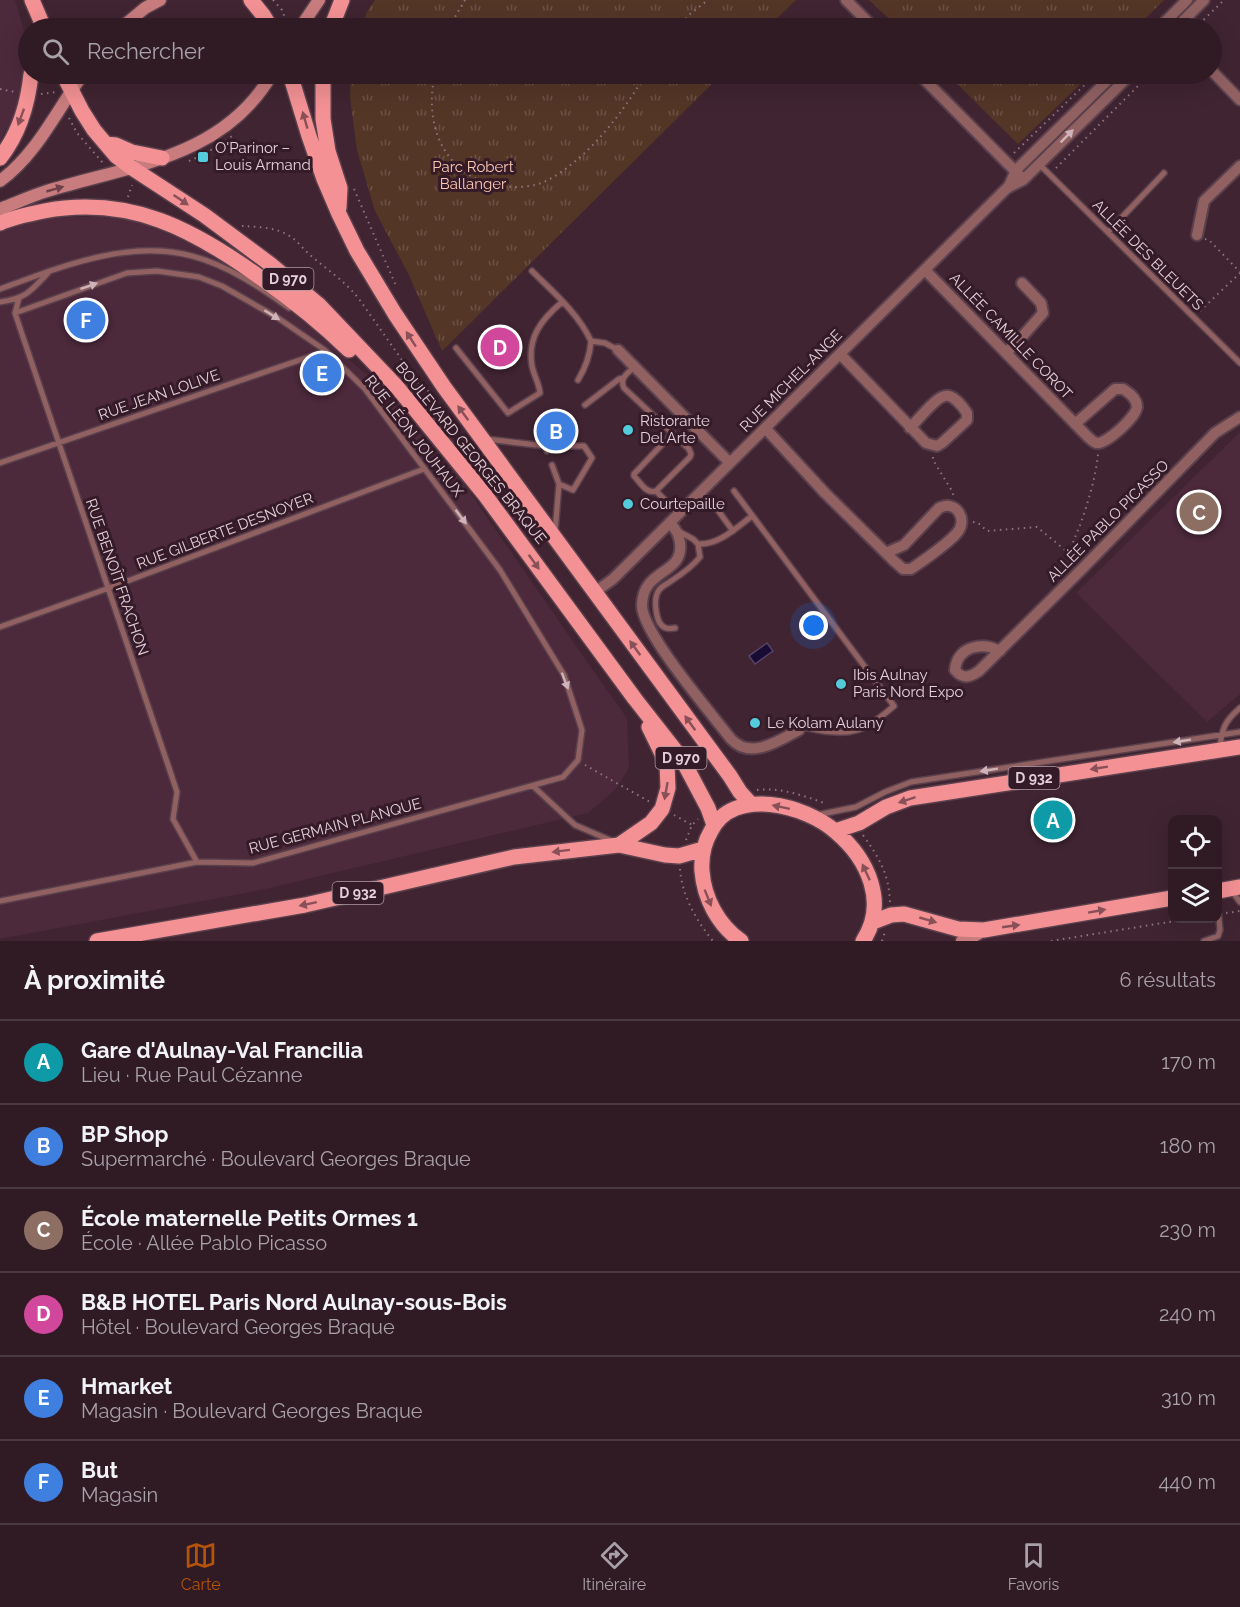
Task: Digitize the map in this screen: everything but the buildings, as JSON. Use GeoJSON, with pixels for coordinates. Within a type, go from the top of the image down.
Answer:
{"type":"FeatureCollection","features":[{"type":"Feature","properties":{"kind":"main road"},"geometry":{"type":"LineString","coordinates":[[32,0],[39,18]]}},
{"type":"Feature","properties":{"kind":"main road"},"geometry":{"type":"LineString","coordinates":[[133,18],[160,0]]}},
{"type":"Feature","properties":{"kind":"main road"},"geometry":{"type":"LineString","coordinates":[[251,0],[265,18]]}},
{"type":"Feature","properties":{"kind":"main road"},"geometry":{"type":"LineString","coordinates":[[307,18],[319,0]]}},
{"type":"Feature","properties":{"kind":"main road"},"geometry":{"type":"LineString","coordinates":[[335,18],[342,0]]}},
{"type":"Feature","properties":{"kind":"main road"},"geometry":{"type":"LineString","coordinates":[[0,158],[20,122],[30,84]]}},
{"type":"Feature","properties":{"kind":"main road"},"geometry":{"type":"LineString","coordinates":[[68,84],[71,91]]}},
{"type":"Feature","properties":{"kind":"main road"},"geometry":{"type":"LineString","coordinates":[[0,181],[34,147],[76,84]]}},
{"type":"Feature","properties":{"kind":"main road"},"geometry":{"type":"LineString","coordinates":[[0,209],[46,191],[132,168],[195,146],[219,131],[246,108],[264,84]]}},
{"type":"Feature","properties":{"kind":"main road","name":"BOULEVARD GEORGES BRAQUE"},"geometry":{"type":"LineString","coordinates":[[293,84],[324,179],[339,214],[357,250],[395,314],[444,387],[554,539],[750,803]]}},
{"type":"Feature","properties":{"kind":"main road"},"geometry":{"type":"LineString","coordinates":[[323,84],[323,119],[328,151],[340,188],[339,214]]}},
{"type":"Feature","properties":{"kind":"main road","name":"BOULEVARD GEORGES BRAQUE"},"geometry":{"type":"LineString","coordinates":[[71,91],[94,130],[116,156],[204,215],[270,264],[319,305],[367,354],[422,416],[485,495],[682,759],[708,808],[714,825]]}},
{"type":"Feature","properties":{"kind":"main road"},"geometry":{"type":"LineString","coordinates":[[106,144],[116,145],[132,153],[162,158]]}},
{"type":"Feature","properties":{"kind":"main road"},"geometry":{"type":"LineString","coordinates":[[0,223],[29,214],[88,207],[124,211],[176,226],[237,260],[282,293],[330,331],[400,404],[422,416]]}},
{"type":"Feature","properties":{"kind":"main road"},"geometry":{"type":"LineString","coordinates":[[619,845],[651,823],[662,809],[668,788],[667,764],[635,699]]}},
{"type":"Feature","properties":{"kind":"main road","name":"D 932"},"geometry":{"type":"LineString","coordinates":[[835,831],[859,823],[886,807],[910,798],[1221,743],[1240,747]]}},
{"type":"Feature","properties":{"kind":"main road"},"geometry":{"type":"LineString","coordinates":[[737,940],[713,910],[704,887],[703,849],[714,825],[724,814],[750,803],[785,807],[811,816],[835,831],[849,844],[864,867],[874,889],[873,922],[862,941]]}},
{"type":"Feature","properties":{"kind":"main road","name":"D 932"},"geometry":{"type":"LineString","coordinates":[[97,941],[305,905],[513,857],[619,845],[679,856],[703,849]]}},
{"type":"Feature","properties":{"kind":"main road"},"geometry":{"type":"LineString","coordinates":[[873,922],[891,915],[904,914],[958,929],[984,930],[1168,899]]}},
{"type":"Feature","properties":{"kind":"main road"},"geometry":{"type":"LineString","coordinates":[[962,941],[984,930]]}},
{"type":"Feature","properties":{"kind":"street"},"geometry":{"type":"LineString","coordinates":[[846,0],[864,18]]}},
{"type":"Feature","properties":{"kind":"street"},"geometry":{"type":"LineString","coordinates":[[1172,18],[1187,0]]}},
{"type":"Feature","properties":{"kind":"street"},"geometry":{"type":"LineString","coordinates":[[1186,18],[1204,0]]}},
{"type":"Feature","properties":{"kind":"street"},"geometry":{"type":"LineString","coordinates":[[1222,81],[1240,100]]}},
{"type":"Feature","properties":{"kind":"street"},"geometry":{"type":"LineString","coordinates":[[929,84],[1016,170],[1023,180]]}},
{"type":"Feature","properties":{"kind":"street","name":"RUE MICHEL-ANGE"},"geometry":{"type":"LineString","coordinates":[[1007,188],[1016,170],[1104,84]]}},
{"type":"Feature","properties":{"kind":"street","name":"RUE MICHEL-ANGE"},"geometry":{"type":"LineString","coordinates":[[595,592],[674,526],[679,514],[1007,188],[1023,180],[1121,84]]}},
{"type":"Feature","properties":{"kind":"street"},"geometry":{"type":"LineString","coordinates":[[1197,236],[1204,201],[1240,166]]}},
{"type":"Feature","properties":{"kind":"street","name":"ALLÉE CAMILLE COROT"},"geometry":{"type":"LineString","coordinates":[[925,270],[1075,424],[1095,443],[1098,443]]}},
{"type":"Feature","properties":{"kind":"street"},"geometry":{"type":"LineString","coordinates":[[1006,353],[1043,313],[1041,303],[1022,283]]}},
{"type":"Feature","properties":{"kind":"street"},"geometry":{"type":"LineString","coordinates":[[618,350],[730,463]]}},
{"type":"Feature","properties":{"kind":"street"},"geometry":{"type":"LineString","coordinates":[[840,354],[910,428],[926,443],[937,446],[942,443],[967,420],[967,413],[955,400],[945,396],[938,399],[910,428]]}},
{"type":"Feature","properties":{"kind":"street"},"geometry":{"type":"LineString","coordinates":[[1075,424],[1115,389],[1123,388],[1135,399],[1137,406],[1133,415],[1111,437],[1098,443]]}},
{"type":"Feature","properties":{"kind":"street","name":"ALLÉE PABLO PICASSO"},"geometry":{"type":"LineString","coordinates":[[1000,651],[1215,433],[1240,417]]}},
{"type":"Feature","properties":{"kind":"street"},"geometry":{"type":"LineString","coordinates":[[765,428],[825,493],[886,553],[903,569],[911,569],[957,534],[963,519],[958,511],[945,505],[939,508],[904,545],[886,553]]}},
{"type":"Feature","properties":{"kind":"street"},"geometry":{"type":"LineString","coordinates":[[674,526],[680,539],[680,555],[677,561],[649,584],[643,598],[643,615],[647,625],[674,665],[731,739],[740,747],[746,749],[764,747],[799,730]]}},
{"type":"Feature","properties":{"kind":"lane","name":"ALLÉE DES BLEUETS"},"geometry":{"type":"LineString","coordinates":[[1039,164],[1240,363]]}},
{"type":"Feature","properties":{"kind":"lane"},"geometry":{"type":"LineString","coordinates":[[1108,232],[1164,173]]}},
{"type":"Feature","properties":{"kind":"lane"},"geometry":{"type":"LineString","coordinates":[[0,289],[49,271],[97,258],[130,252],[163,252],[192,256],[224,267],[309,322],[330,331]]}},
{"type":"Feature","properties":{"kind":"lane"},"geometry":{"type":"LineString","coordinates":[[0,302],[19,298],[29,293],[49,271]]}},
{"type":"Feature","properties":{"kind":"lane","name":"RUE LÉON JOUHAUX"},"geometry":{"type":"LineString","coordinates":[[15,313],[127,273],[157,271],[199,277],[222,286],[278,318],[326,351],[365,388],[500,570],[564,675],[582,730],[578,760]]}},
{"type":"Feature","properties":{"kind":"lane"},"geometry":{"type":"LineString","coordinates":[[532,271],[585,329],[591,341],[590,354],[578,380]]}},
{"type":"Feature","properties":{"kind":"lane"},"geometry":{"type":"LineString","coordinates":[[15,313],[19,298]]}},
{"type":"Feature","properties":{"kind":"lane"},"geometry":{"type":"LineString","coordinates":[[456,348],[508,413],[540,393],[531,362],[534,336],[541,323],[562,302]]}},
{"type":"Feature","properties":{"kind":"lane","name":"RUE BENOÎT FRACHON"},"geometry":{"type":"LineString","coordinates":[[15,313],[177,792],[173,819],[197,862]]}},
{"type":"Feature","properties":{"kind":"lane"},"geometry":{"type":"LineString","coordinates":[[591,341],[605,343],[618,350]]}},
{"type":"Feature","properties":{"kind":"lane","name":"RUE JEAN LOLIVE"},"geometry":{"type":"LineString","coordinates":[[0,463],[326,351]]}},
{"type":"Feature","properties":{"kind":"lane"},"geometry":{"type":"LineString","coordinates":[[585,405],[623,378],[634,367]]}},
{"type":"Feature","properties":{"kind":"lane"},"geometry":{"type":"LineString","coordinates":[[623,378],[624,388],[689,449],[691,454],[656,491],[648,491],[634,474],[672,434]]}},
{"type":"Feature","properties":{"kind":"lane"},"geometry":{"type":"LineString","coordinates":[[481,438],[548,448]]}},
{"type":"Feature","properties":{"kind":"lane"},"geometry":{"type":"LineString","coordinates":[[559,484],[573,490],[591,458],[584,446],[561,446]]}},
{"type":"Feature","properties":{"kind":"lane"},"geometry":{"type":"LineString","coordinates":[[552,465],[559,484],[554,539]]}},
{"type":"Feature","properties":{"kind":"lane","name":"RUE GILBERTE DESNOYER"},"geometry":{"type":"LineString","coordinates":[[0,627],[424,469]]}},
{"type":"Feature","properties":{"kind":"lane"},"geometry":{"type":"LineString","coordinates":[[734,490],[894,706],[870,724],[857,730],[841,732],[804,727],[799,730]]}},
{"type":"Feature","properties":{"kind":"lane"},"geometry":{"type":"LineString","coordinates":[[656,491],[679,514]]}},
{"type":"Feature","properties":{"kind":"lane"},"geometry":{"type":"LineString","coordinates":[[717,509],[733,531]]}},
{"type":"Feature","properties":{"kind":"lane"},"geometry":{"type":"LineString","coordinates":[[698,544],[713,542],[723,537],[752,516]]}},
{"type":"Feature","properties":{"kind":"lane"},"geometry":{"type":"LineString","coordinates":[[674,526],[698,544],[700,557],[689,568],[659,589],[655,605],[658,620],[667,629],[675,628]]}},
{"type":"Feature","properties":{"kind":"lane"},"geometry":{"type":"LineString","coordinates":[[1221,743],[1226,723],[1240,708]]}},
{"type":"Feature","properties":{"kind":"lane"},"geometry":{"type":"LineString","coordinates":[[811,816],[856,807],[911,782],[1221,743],[1240,732]]}},
{"type":"Feature","properties":{"kind":"lane"},"geometry":{"type":"LineString","coordinates":[[532,786],[563,777],[578,760]]}},
{"type":"Feature","properties":{"kind":"lane"},"geometry":{"type":"LineString","coordinates":[[532,786],[575,825],[619,845]]}},
{"type":"Feature","properties":{"kind":"lane","name":"RUE GERMAIN PLANQUE"},"geometry":{"type":"LineString","coordinates":[[0,901],[197,862],[253,863],[532,786]]}},
{"type":"Feature","properties":{"kind":"lane"},"geometry":{"type":"LineString","coordinates":[[1229,889],[1240,902]]}},
{"type":"Feature","properties":{"kind":"lane"},"geometry":{"type":"LineString","coordinates":[[1204,941],[1218,936],[1219,923]]}},
{"type":"Feature","properties":{"kind":"path"},"geometry":{"type":"LineString","coordinates":[[273,0],[282,10],[285,18]]}},
{"type":"Feature","properties":{"kind":"path"},"geometry":{"type":"LineString","coordinates":[[456,18],[465,0]]}},
{"type":"Feature","properties":{"kind":"path"},"geometry":{"type":"LineString","coordinates":[[687,18],[708,0]]}},
{"type":"Feature","properties":{"kind":"path"},"geometry":{"type":"LineString","coordinates":[[1205,18],[1224,0]]}},
{"type":"Feature","properties":{"kind":"path"},"geometry":{"type":"LineString","coordinates":[[433,84],[432,116],[436,132],[452,162],[466,174],[480,181],[507,187],[521,187],[546,181],[574,161],[613,123],[640,84]]}},
{"type":"Feature","properties":{"kind":"path"},"geometry":{"type":"LineString","coordinates":[[1006,161],[1086,84]]}},
{"type":"Feature","properties":{"kind":"path"},"geometry":{"type":"LineString","coordinates":[[1050,175],[1140,84]]}},
{"type":"Feature","properties":{"kind":"path"},"geometry":{"type":"LineString","coordinates":[[353,184],[364,215],[399,293]]}},
{"type":"Feature","properties":{"kind":"path"},"geometry":{"type":"LineString","coordinates":[[233,225],[288,234],[352,290],[421,387],[435,392],[444,387]]}},
{"type":"Feature","properties":{"kind":"path"},"geometry":{"type":"LineString","coordinates":[[1193,317],[1240,273],[1209,240],[1197,236]]}},
{"type":"Feature","properties":{"kind":"path"},"geometry":{"type":"LineString","coordinates":[[1070,554],[1093,479],[1098,457],[1098,443]]}},
{"type":"Feature","properties":{"kind":"path"},"geometry":{"type":"LineString","coordinates":[[932,445],[933,460],[952,491],[954,498],[952,507]]}},
{"type":"Feature","properties":{"kind":"path"},"geometry":{"type":"LineString","coordinates":[[962,522],[978,523],[987,531],[1037,527],[1070,554],[1081,570]]}},
{"type":"Feature","properties":{"kind":"path"},"geometry":{"type":"LineString","coordinates":[[578,760],[692,825]]}},
{"type":"Feature","properties":{"kind":"path"},"geometry":{"type":"LineString","coordinates":[[1222,914],[1240,911]]}},
{"type":"Feature","properties":{"kind":"path"},"geometry":{"type":"LineString","coordinates":[[1051,941],[1168,922]]}},
{"type":"Feature","properties":{"kind":"shaded area"},"geometry":{"type":"Polygon","coordinates":[[[0,0],[15,0],[20,18],[18,18],[18,84],[22,84],[16,111],[0,141],[0,0]]]}},
{"type":"Feature","properties":{"kind":"shaded area"},"geometry":{"type":"Polygon","coordinates":[[[114,216],[168,229],[207,249],[295,315],[372,379],[464,484],[627,718],[629,768],[615,790],[588,813],[261,890],[0,939],[0,231],[46,218],[114,216]]]}},
{"type":"Feature","properties":{"kind":"shaded area"},"geometry":{"type":"Polygon","coordinates":[[[1240,432],[1240,694],[1207,722],[1076,593],[1240,432]]]}},
{"type":"Feature","properties":{"kind":"shaded area"},"geometry":{"type":"Polygon","coordinates":[[[767,643],[773,651],[755,664],[749,656],[767,643]]]}},
{"type":"Feature","properties":{"kind":"green space"},"geometry":{"type":"Polygon","coordinates":[[[375,0],[796,0],[777,18],[365,18],[375,0]]]}},
{"type":"Feature","properties":{"kind":"green space"},"geometry":{"type":"Polygon","coordinates":[[[869,0],[1164,0],[1146,18],[888,18],[869,0]]]}},
{"type":"Feature","properties":{"kind":"green space","name":"Parc Robert Ballanger"},"geometry":{"type":"Polygon","coordinates":[[[351,84],[712,84],[442,351],[408,273],[375,211],[357,150],[350,97],[351,84]]]}},
{"type":"Feature","properties":{"kind":"green space"},"geometry":{"type":"Polygon","coordinates":[[[957,84],[1081,84],[1018,144],[957,84]]]}},
{"type":"Feature","properties":{"kind":"place","name":"O'Parinor – Louis Armand"},"geometry":{"type":"Point","coordinates":[203,157]}},
{"type":"Feature","properties":{"kind":"place","name":"But"},"geometry":{"type":"Point","coordinates":[86,320]}},
{"type":"Feature","properties":{"kind":"place","name":"B&B HOTEL Paris Nord Aulnay-sous-Bois"},"geometry":{"type":"Point","coordinates":[500,347]}},
{"type":"Feature","properties":{"kind":"place","name":"Hmarket"},"geometry":{"type":"Point","coordinates":[322,373]}},
{"type":"Feature","properties":{"kind":"place","name":"Ristorante Del Arte"},"geometry":{"type":"Point","coordinates":[628,430]}},
{"type":"Feature","properties":{"kind":"place","name":"BP Shop"},"geometry":{"type":"Point","coordinates":[556,431]}},
{"type":"Feature","properties":{"kind":"place","name":"Courtepaille"},"geometry":{"type":"Point","coordinates":[628,504]}},
{"type":"Feature","properties":{"kind":"place","name":"École maternelle Petits Ormes 1"},"geometry":{"type":"Point","coordinates":[1199,512]}},
{"type":"Feature","properties":{"kind":"place","name":"Ibis Aulnay Paris Nord Expo"},"geometry":{"type":"Point","coordinates":[841,684]}},
{"type":"Feature","properties":{"kind":"place","name":"Le Kolam Aulany"},"geometry":{"type":"Point","coordinates":[755,723]}},
{"type":"Feature","properties":{"kind":"place","name":"Gare d'Aulnay-Val Francilia"},"geometry":{"type":"Point","coordinates":[1053,820]}}]}
